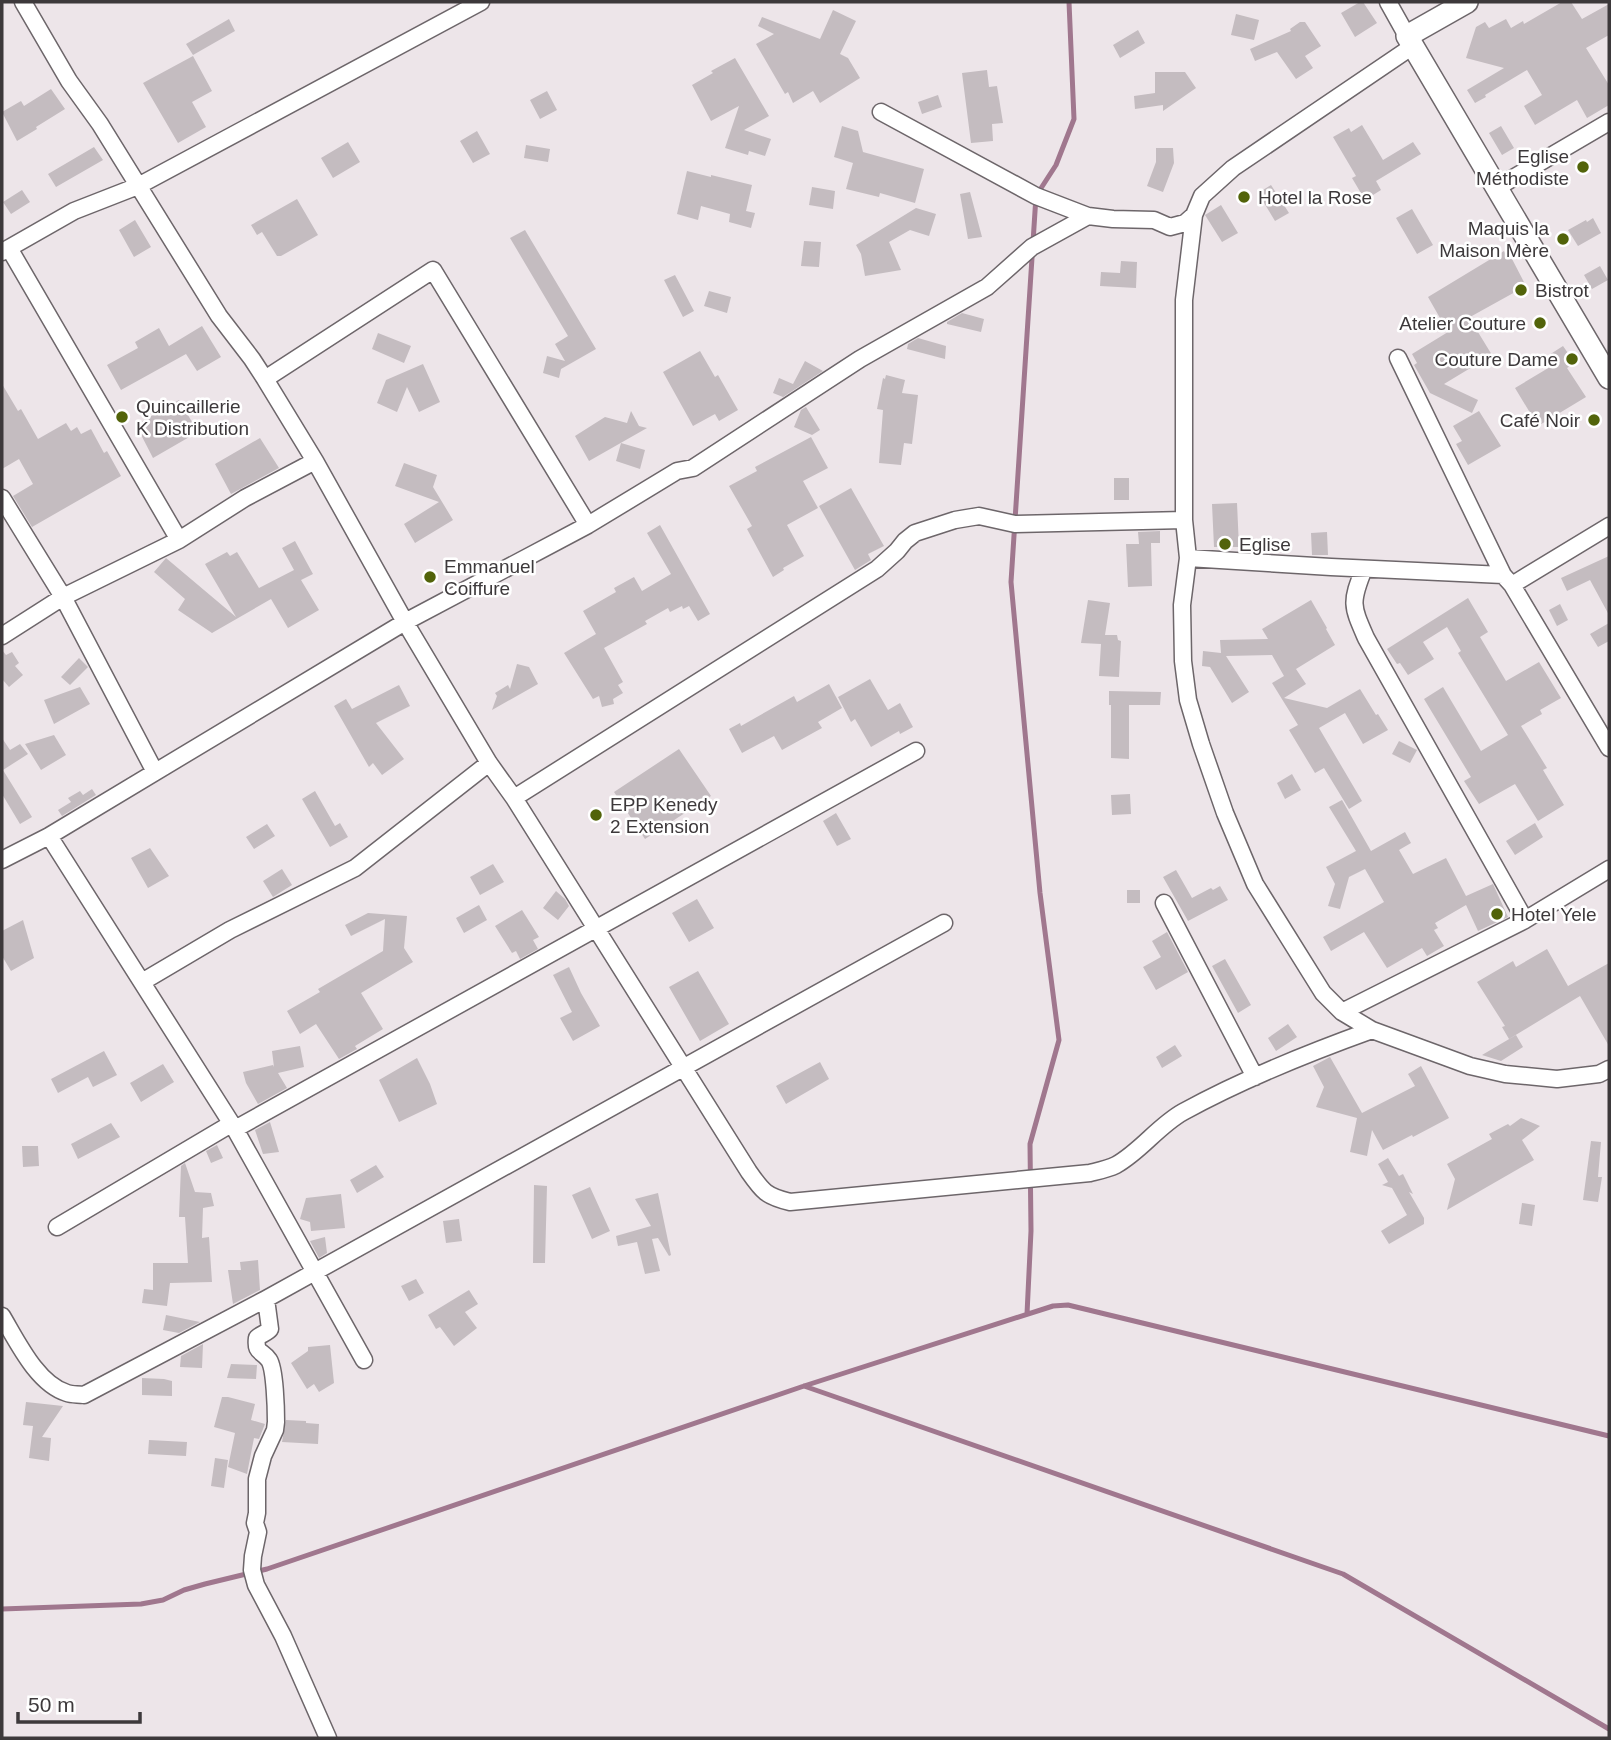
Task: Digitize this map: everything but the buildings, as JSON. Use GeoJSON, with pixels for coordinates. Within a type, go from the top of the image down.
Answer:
{"type":"FeatureCollection","features":[{"type":"Feature","properties":{"kind":"street"},"geometry":{"type":"LineString","coordinates":[[23,2],[69,81],[100,124],[219,316],[265,379],[489,763],[514,798],[762,1190],[774,1198],[790,1202],[1090,1173],[1114,1167],[1181,1113],[1255,1077],[1372,1030]]}},
{"type":"Feature","properties":{"kind":"street"},"geometry":{"type":"LineString","coordinates":[[179,540],[5,250],[74,211],[138,186],[481,2]]}},
{"type":"Feature","properties":{"kind":"street"},"geometry":{"type":"LineString","coordinates":[[1388,2],[1609,378]]}},
{"type":"Feature","properties":{"kind":"street"},"geometry":{"type":"LineString","coordinates":[[1467,2],[1233,168],[1202,195],[1194,215],[1184,300],[1184,520],[1188,558],[1182,605],[1182,661],[1188,700],[1200,744],[1255,884],[1323,993],[1342,1012],[1372,1030],[1470,1066],[1505,1074],[1557,1079],[1598,1074],[1609,1069]]}},
{"type":"Feature","properties":{"kind":"street"},"geometry":{"type":"LineString","coordinates":[[881,113],[1035,196],[1088,216],[1154,220],[1170,227],[1185,223],[1194,215]]}},
{"type":"Feature","properties":{"kind":"street"},"geometry":{"type":"LineString","coordinates":[[1496,188],[1609,122]]}},
{"type":"Feature","properties":{"kind":"street"},"geometry":{"type":"LineString","coordinates":[[2,860],[49,836],[405,622],[587,525],[677,471],[693,468],[860,359],[987,287],[1032,247],[1088,216]]}},
{"type":"Feature","properties":{"kind":"street"},"geometry":{"type":"LineString","coordinates":[[265,379],[433,271],[587,525]]}},
{"type":"Feature","properties":{"kind":"street"},"geometry":{"type":"LineString","coordinates":[[1398,358],[1507,580],[1609,748]]}},
{"type":"Feature","properties":{"kind":"street"},"geometry":{"type":"LineString","coordinates":[[2,636],[63,597],[179,540],[245,498],[315,461]]}},
{"type":"Feature","properties":{"kind":"street"},"geometry":{"type":"LineString","coordinates":[[2,498],[63,597],[155,772]]}},
{"type":"Feature","properties":{"kind":"street"},"geometry":{"type":"LineString","coordinates":[[514,798],[877,569],[915,533],[955,520],[979,516],[1015,524],[1184,520]]}},
{"type":"Feature","properties":{"kind":"street"},"geometry":{"type":"LineString","coordinates":[[1188,558],[1507,580],[1609,526]]}},
{"type":"Feature","properties":{"kind":"street"},"geometry":{"type":"LineString","coordinates":[[1364,569],[1354,593],[1353,609],[1366,638],[1525,920]]}},
{"type":"Feature","properties":{"kind":"street"},"geometry":{"type":"LineString","coordinates":[[57,1227],[233,1127],[596,930],[916,751]]}},
{"type":"Feature","properties":{"kind":"street"},"geometry":{"type":"LineString","coordinates":[[142,982],[230,930],[355,868],[489,763]]}},
{"type":"Feature","properties":{"kind":"street"},"geometry":{"type":"LineString","coordinates":[[49,836],[233,1127],[364,1360]]}},
{"type":"Feature","properties":{"kind":"street"},"geometry":{"type":"LineString","coordinates":[[1342,1012],[1525,920],[1609,869]]}},
{"type":"Feature","properties":{"kind":"street"},"geometry":{"type":"LineString","coordinates":[[1164,903],[1255,1077]]}},
{"type":"Feature","properties":{"kind":"street"},"geometry":{"type":"LineString","coordinates":[[2,1317],[38,1373],[54,1387],[68,1394],[84,1395],[266,1299],[944,923]]}},
{"type":"Feature","properties":{"kind":"street"},"geometry":{"type":"LineString","coordinates":[[266,1299],[270,1329],[257,1338],[256,1345],[258,1352],[269,1360],[272,1369],[276,1422],[257,1479],[255,1523],[258,1532],[252,1570],[256,1586],[284,1636],[328,1738]]}},
{"type":"Feature","properties":{"kind":"waterway"},"geometry":{"type":"LineString","coordinates":[[1027,1314],[1031,1231],[1030,1144],[1059,1040],[1040,893],[1011,582],[1036,196],[1056,165],[1074,119],[1069,2]]}},
{"type":"Feature","properties":{"kind":"waterway"},"geometry":{"type":"LineString","coordinates":[[2,1609],[141,1604],[163,1600],[184,1590],[267,1569],[804,1386],[1053,1306],[1068,1305],[1609,1436]]}},
{"type":"Feature","properties":{"kind":"waterway"},"geometry":{"type":"LineString","coordinates":[[804,1386],[1343,1574],[1609,1729]]}},
{"type":"Feature","properties":{"kind":"place","name":"Eglise Méthodiste"},"geometry":{"type":"Point","coordinates":[1583,167]}},
{"type":"Feature","properties":{"kind":"place","name":"Hotel la Rose"},"geometry":{"type":"Point","coordinates":[1244,197]}},
{"type":"Feature","properties":{"kind":"place","name":"Maquis la Maison Mère"},"geometry":{"type":"Point","coordinates":[1563,239]}},
{"type":"Feature","properties":{"kind":"place","name":"Bistrot"},"geometry":{"type":"Point","coordinates":[1521,290]}},
{"type":"Feature","properties":{"kind":"place","name":"Atelier Couture"},"geometry":{"type":"Point","coordinates":[1540,323]}},
{"type":"Feature","properties":{"kind":"place","name":"Couture Dame"},"geometry":{"type":"Point","coordinates":[1572,359]}},
{"type":"Feature","properties":{"kind":"place","name":"Quincaillerie K Distribution"},"geometry":{"type":"Point","coordinates":[122,417]}},
{"type":"Feature","properties":{"kind":"place","name":"Café Noir"},"geometry":{"type":"Point","coordinates":[1594,420]}},
{"type":"Feature","properties":{"kind":"place","name":"Eglise"},"geometry":{"type":"Point","coordinates":[1225,544]}},
{"type":"Feature","properties":{"kind":"place","name":"Emmanuel Coiffure"},"geometry":{"type":"Point","coordinates":[430,577]}},
{"type":"Feature","properties":{"kind":"place","name":"EPP Kenedy 2 Extension"},"geometry":{"type":"Point","coordinates":[596,815]}},
{"type":"Feature","properties":{"kind":"place","name":"Hotel Yele"},"geometry":{"type":"Point","coordinates":[1497,914]}}]}
